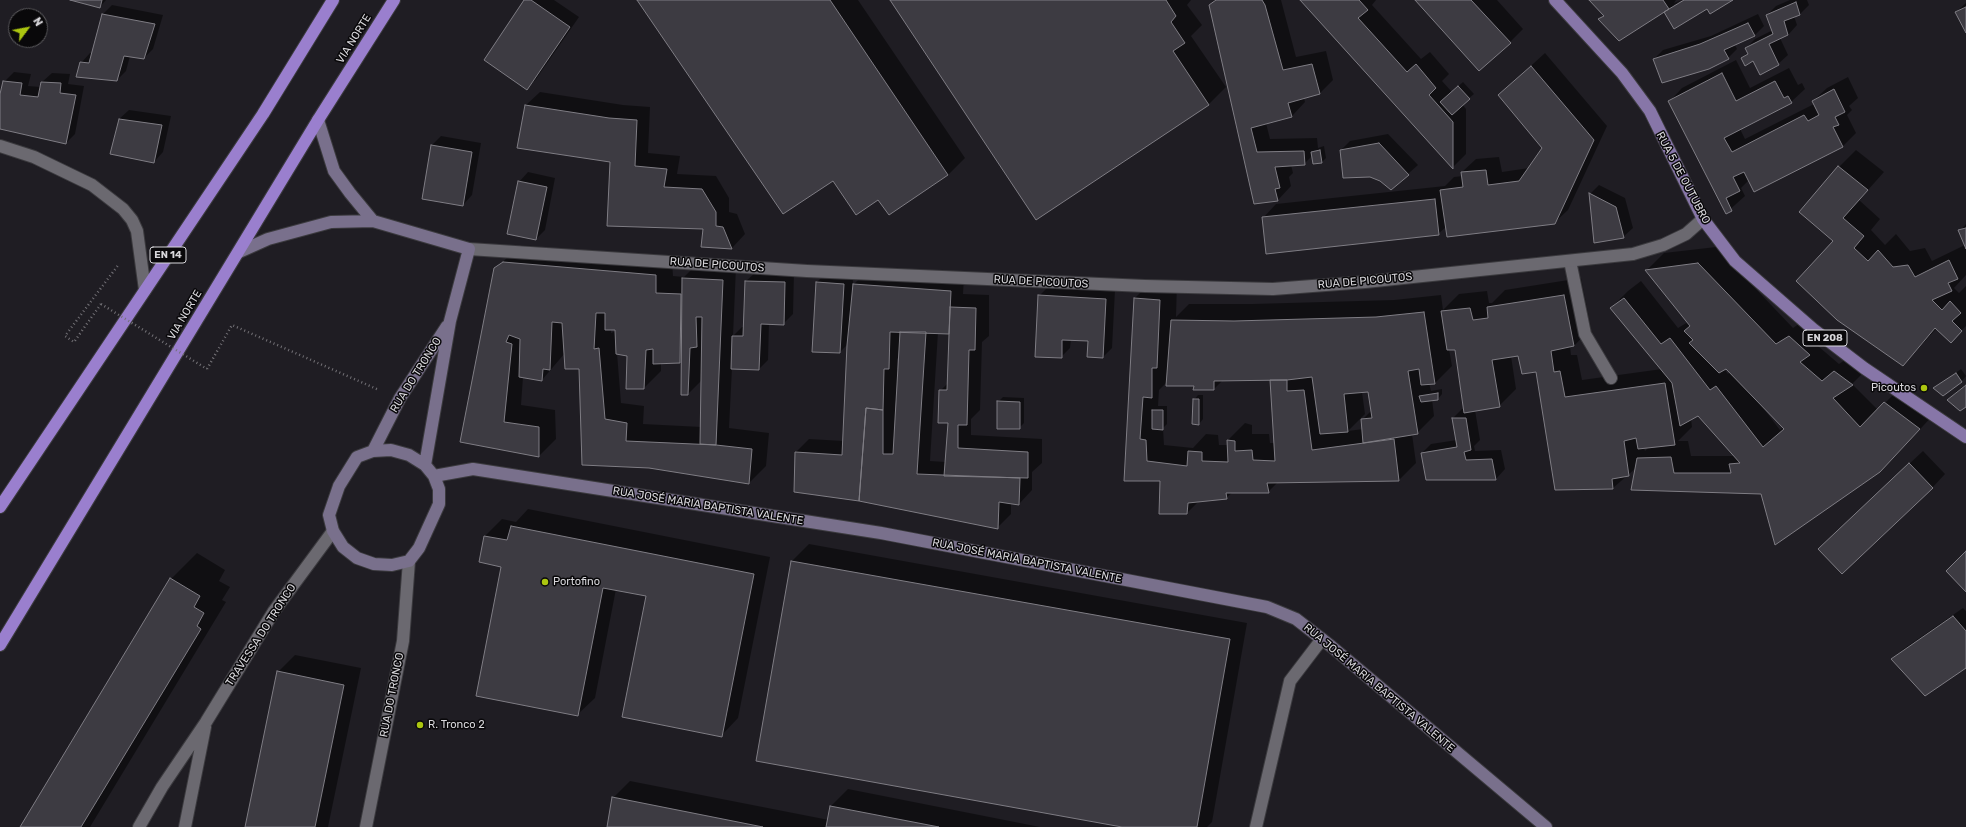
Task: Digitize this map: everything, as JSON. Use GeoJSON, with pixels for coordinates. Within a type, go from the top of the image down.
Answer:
{"type":"FeatureCollection","features":[{"type":"Feature","properties":{"kind":"highway","name":"EN 14"},"geometry":{"type":"LineString","coordinates":[[0,507],[263,114],[333,0]]}},
{"type":"Feature","properties":{"kind":"highway","name":"VIA NORTE"},"geometry":{"type":"LineString","coordinates":[[0,645],[318,120],[394,0]]}},
{"type":"Feature","properties":{"kind":"main road","name":"RUA 5 DE OUTUBRO"},"geometry":{"type":"LineString","coordinates":[[1555,0],[1622,73],[1650,111],[1669,154],[1703,219],[1736,261],[1812,329],[1864,368],[1966,436]]}},
{"type":"Feature","properties":{"kind":"street"},"geometry":{"type":"LineString","coordinates":[[318,120],[334,171],[350,194],[373,221]]}},
{"type":"Feature","properties":{"kind":"street"},"geometry":{"type":"LineString","coordinates":[[0,146],[34,157],[92,185],[123,208],[132,220],[137,231],[141,248],[145,290]]}},
{"type":"Feature","properties":{"kind":"street","name":"RUA DE PICOUTOS"},"geometry":{"type":"LineString","coordinates":[[239,252],[268,238],[331,222],[373,221],[470,249],[807,271],[1145,286],[1273,289],[1364,282],[1633,254],[1663,245],[1686,234],[1703,219]]}},
{"type":"Feature","properties":{"kind":"street","name":"RUA DO TRONCO"},"geometry":{"type":"LineString","coordinates":[[425,465],[450,321],[470,249]]}},
{"type":"Feature","properties":{"kind":"street"},"geometry":{"type":"LineString","coordinates":[[1570,261],[1585,334],[1611,378]]}},
{"type":"Feature","properties":{"kind":"street","name":"RUA DO TRONCO"},"geometry":{"type":"LineString","coordinates":[[373,451],[400,398],[450,321]]}},
{"type":"Feature","properties":{"kind":"street"},"geometry":{"type":"LineString","coordinates":[[391,450],[409,455],[425,465],[434,476],[438,488],[439,504],[419,548],[409,561],[392,566],[374,564],[357,558],[343,547],[334,531],[329,515],[339,486],[357,458],[373,451],[391,450]]}},
{"type":"Feature","properties":{"kind":"street","name":"RUA JOSÉ MARIA BAPTISTA VALENTE"},"geometry":{"type":"LineString","coordinates":[[434,476],[473,469],[881,533],[1267,607],[1296,619],[1322,639],[1546,827]]}},
{"type":"Feature","properties":{"kind":"street","name":"TRAVESSA DO TRONCO"},"geometry":{"type":"LineString","coordinates":[[139,827],[162,787],[206,722],[274,611],[334,531]]}},
{"type":"Feature","properties":{"kind":"street","name":"RUA DO TRONCO"},"geometry":{"type":"LineString","coordinates":[[366,827],[403,641],[409,561]]}},
{"type":"Feature","properties":{"kind":"street"},"geometry":{"type":"LineString","coordinates":[[1256,827],[1290,681],[1322,639]]}},
{"type":"Feature","properties":{"kind":"street","name":"TRAVESSA DO TRONCO"},"geometry":{"type":"LineString","coordinates":[[185,827],[206,722]]}},
{"type":"Feature","properties":{"kind":"path"},"geometry":{"type":"LineString","coordinates":[[141,248],[119,263],[65,336],[74,342],[101,304],[207,369],[232,325],[379,390]]}},
{"type":"Feature","properties":{"kind":"building"},"geometry":{"type":"Polygon","coordinates":[[[70,0],[102,0],[100,8],[70,0]]]}},
{"type":"Feature","properties":{"kind":"building"},"geometry":{"type":"Polygon","coordinates":[[[524,0],[531,0],[570,27],[527,90],[484,60],[524,0]]]}},
{"type":"Feature","properties":{"kind":"building"},"geometry":{"type":"Polygon","coordinates":[[[637,0],[830,0],[948,175],[889,215],[878,200],[856,215],[833,181],[783,214],[637,0]]]}},
{"type":"Feature","properties":{"kind":"building"},"geometry":{"type":"Polygon","coordinates":[[[890,0],[1166,0],[1176,16],[1171,22],[1185,43],[1173,51],[1209,105],[1036,220],[890,0]]]}},
{"type":"Feature","properties":{"kind":"building"},"geometry":{"type":"Polygon","coordinates":[[[1216,0],[1262,0],[1265,5],[1283,70],[1312,64],[1320,94],[1288,103],[1292,117],[1251,128],[1257,152],[1304,151],[1305,165],[1275,167],[1280,188],[1275,189],[1278,201],[1254,204],[1209,5],[1216,0]]]}},
{"type":"Feature","properties":{"kind":"building"},"geometry":{"type":"Polygon","coordinates":[[[1300,0],[1359,0],[1368,10],[1358,18],[1407,72],[1416,64],[1436,88],[1429,95],[1453,122],[1453,169],[1300,0]]]}},
{"type":"Feature","properties":{"kind":"building"},"geometry":{"type":"Polygon","coordinates":[[[1415,0],[1471,0],[1511,43],[1479,71],[1415,0]]]}},
{"type":"Feature","properties":{"kind":"building"},"geometry":{"type":"Polygon","coordinates":[[[1589,0],[1663,0],[1669,9],[1619,41],[1598,19],[1604,16],[1589,0]]]}},
{"type":"Feature","properties":{"kind":"building"},"geometry":{"type":"Polygon","coordinates":[[[1684,0],[1733,0],[1710,14],[1707,9],[1674,29],[1664,12],[1684,0]]]}},
{"type":"Feature","properties":{"kind":"building"},"geometry":{"type":"Polygon","coordinates":[[[1796,2],[1800,15],[1784,21],[1788,35],[1769,44],[1779,65],[1760,75],[1753,61],[1745,66],[1741,58],[1748,54],[1745,48],[1773,34],[1766,15],[1796,2]]]}},
{"type":"Feature","properties":{"kind":"building"},"geometry":{"type":"Polygon","coordinates":[[[1966,7],[1966,33],[1955,12],[1966,7]]]}},
{"type":"Feature","properties":{"kind":"building"},"geometry":{"type":"Polygon","coordinates":[[[102,14],[155,24],[144,59],[124,56],[117,81],[76,77],[80,62],[89,63],[102,14]]]}},
{"type":"Feature","properties":{"kind":"building"},"geometry":{"type":"Polygon","coordinates":[[[1748,23],[1755,36],[1724,50],[1729,59],[1709,69],[1662,83],[1653,59],[1700,44],[1748,23]]]}},
{"type":"Feature","properties":{"kind":"building"},"geometry":{"type":"Polygon","coordinates":[[[1531,66],[1594,140],[1555,224],[1447,237],[1440,190],[1463,187],[1461,172],[1486,170],[1488,185],[1519,181],[1542,148],[1498,95],[1531,66]]]}},
{"type":"Feature","properties":{"kind":"building"},"geometry":{"type":"Polygon","coordinates":[[[1722,73],[1736,101],[1775,81],[1784,98],[1788,96],[1792,103],[1724,138],[1732,152],[1804,115],[1808,121],[1819,115],[1812,101],[1834,89],[1845,112],[1835,117],[1839,125],[1833,127],[1843,147],[1754,192],[1744,172],[1733,177],[1740,191],[1726,198],[1732,211],[1726,214],[1668,101],[1722,73]]]}},
{"type":"Feature","properties":{"kind":"building"},"geometry":{"type":"Polygon","coordinates":[[[3,81],[22,83],[20,95],[38,97],[41,82],[61,83],[60,93],[76,95],[66,144],[0,129],[0,94],[3,81]]]}},
{"type":"Feature","properties":{"kind":"building"},"geometry":{"type":"Polygon","coordinates":[[[1458,86],[1470,99],[1452,115],[1440,102],[1458,86]]]}},
{"type":"Feature","properties":{"kind":"building"},"geometry":{"type":"Polygon","coordinates":[[[525,105],[609,118],[637,120],[635,166],[667,169],[664,187],[702,189],[716,212],[716,226],[723,227],[732,249],[701,247],[703,229],[607,226],[610,162],[517,148],[525,105]]]}},
{"type":"Feature","properties":{"kind":"building"},"geometry":{"type":"Polygon","coordinates":[[[119,119],[162,125],[154,163],[110,154],[119,119]]]}},
{"type":"Feature","properties":{"kind":"building"},"geometry":{"type":"Polygon","coordinates":[[[1379,143],[1409,175],[1391,190],[1380,181],[1370,177],[1343,178],[1340,150],[1379,143]]]}},
{"type":"Feature","properties":{"kind":"building"},"geometry":{"type":"Polygon","coordinates":[[[431,145],[472,152],[463,206],[422,199],[431,145]]]}},
{"type":"Feature","properties":{"kind":"building"},"geometry":{"type":"Polygon","coordinates":[[[1320,150],[1322,163],[1313,164],[1311,152],[1320,150]]]}},
{"type":"Feature","properties":{"kind":"building"},"geometry":{"type":"Polygon","coordinates":[[[1838,166],[1868,190],[1843,218],[1864,236],[1854,248],[1868,261],[1878,250],[1893,267],[1908,265],[1915,277],[1949,260],[1958,279],[1948,283],[1952,291],[1932,300],[1942,310],[1950,301],[1961,313],[1952,321],[1962,331],[1951,343],[1935,328],[1903,366],[1837,320],[1796,281],[1833,241],[1799,212],[1838,166]]]}},
{"type":"Feature","properties":{"kind":"building"},"geometry":{"type":"Polygon","coordinates":[[[518,181],[547,187],[536,240],[507,234],[518,181]]]}},
{"type":"Feature","properties":{"kind":"building"},"geometry":{"type":"Polygon","coordinates":[[[1589,193],[1616,207],[1624,238],[1594,243],[1589,193]]]}},
{"type":"Feature","properties":{"kind":"building"},"geometry":{"type":"Polygon","coordinates":[[[1435,199],[1439,235],[1266,254],[1262,217],[1435,199]]]}},
{"type":"Feature","properties":{"kind":"building"},"geometry":{"type":"Polygon","coordinates":[[[1966,228],[1966,249],[1958,230],[1966,228]]]}},
{"type":"Feature","properties":{"kind":"building"},"geometry":{"type":"Polygon","coordinates":[[[503,262],[656,275],[656,293],[681,294],[680,363],[653,364],[653,349],[646,350],[644,389],[626,389],[627,356],[616,354],[615,330],[605,330],[605,313],[596,313],[594,349],[599,348],[605,419],[627,423],[626,441],[716,445],[752,449],[749,484],[649,468],[582,465],[579,369],[565,369],[562,323],[552,322],[550,370],[543,369],[542,381],[519,377],[520,339],[509,335],[506,342],[512,344],[504,422],[539,427],[539,457],[460,442],[494,268],[503,262]]]}},
{"type":"Feature","properties":{"kind":"building"},"geometry":{"type":"Polygon","coordinates":[[[1698,263],[1776,344],[1789,336],[1810,355],[1800,362],[1822,381],[1834,371],[1853,385],[1833,398],[1860,427],[1884,402],[1920,429],[1880,472],[1775,545],[1761,494],[1631,490],[1637,458],[1671,457],[1674,473],[1731,473],[1729,464],[1740,463],[1698,416],[1680,426],[1672,383],[1610,308],[1624,298],[1661,344],[1670,338],[1710,390],[1716,386],[1763,447],[1784,429],[1726,369],[1719,373],[1689,343],[1693,340],[1684,331],[1690,326],[1645,270],[1698,263]]]}},
{"type":"Feature","properties":{"kind":"building"},"geometry":{"type":"Polygon","coordinates":[[[682,278],[723,280],[716,445],[700,444],[702,317],[696,317],[697,347],[690,348],[688,395],[681,395],[682,278]]]}},
{"type":"Feature","properties":{"kind":"building"},"geometry":{"type":"Polygon","coordinates":[[[745,281],[785,282],[784,325],[761,324],[759,370],[731,369],[732,336],[743,336],[745,281]]]}},
{"type":"Feature","properties":{"kind":"building"},"geometry":{"type":"Polygon","coordinates":[[[816,282],[844,284],[840,353],[812,352],[816,282]]]}},
{"type":"Feature","properties":{"kind":"building"},"geometry":{"type":"Polygon","coordinates":[[[853,284],[951,291],[949,334],[890,332],[889,369],[884,369],[883,410],[866,408],[859,501],[794,492],[795,452],[842,455],[847,345],[853,284]]]}},
{"type":"Feature","properties":{"kind":"building"},"geometry":{"type":"Polygon","coordinates":[[[1038,295],[1106,299],[1103,358],[1087,357],[1088,341],[1062,340],[1062,358],[1035,357],[1038,295]]]}},
{"type":"Feature","properties":{"kind":"building"},"geometry":{"type":"Polygon","coordinates":[[[1564,295],[1574,346],[1551,351],[1554,372],[1560,371],[1565,397],[1665,383],[1675,445],[1638,449],[1636,438],[1624,441],[1629,476],[1612,479],[1613,489],[1555,490],[1536,372],[1522,374],[1518,356],[1492,360],[1500,407],[1464,413],[1455,350],[1447,350],[1441,311],[1470,308],[1473,320],[1488,318],[1487,307],[1564,295]]]}},
{"type":"Feature","properties":{"kind":"building"},"geometry":{"type":"Polygon","coordinates":[[[1134,298],[1160,300],[1157,368],[1152,368],[1152,398],[1143,397],[1140,439],[1146,440],[1147,461],[1187,466],[1188,451],[1202,452],[1202,461],[1228,462],[1227,440],[1235,441],[1235,451],[1252,450],[1253,460],[1275,461],[1270,380],[1287,380],[1287,391],[1304,390],[1312,450],[1394,439],[1399,481],[1267,483],[1269,493],[1226,493],[1227,499],[1188,503],[1187,514],[1159,514],[1160,481],[1124,481],[1134,298]]]}},
{"type":"Feature","properties":{"kind":"building"},"geometry":{"type":"Polygon","coordinates":[[[950,307],[976,308],[975,350],[969,350],[967,425],[958,425],[958,448],[1028,452],[1028,478],[944,476],[948,423],[938,423],[939,390],[947,390],[950,307]]]}},
{"type":"Feature","properties":{"kind":"building"},"geometry":{"type":"Polygon","coordinates":[[[1424,312],[1435,384],[1421,385],[1419,369],[1408,371],[1418,434],[1363,443],[1361,419],[1372,418],[1368,392],[1344,394],[1348,432],[1320,434],[1312,377],[1287,380],[1214,381],[1214,390],[1193,390],[1194,386],[1166,386],[1171,320],[1234,321],[1376,317],[1424,312]]]}},
{"type":"Feature","properties":{"kind":"building"},"geometry":{"type":"Polygon","coordinates":[[[900,332],[926,332],[917,474],[1020,478],[1019,505],[999,502],[998,529],[859,501],[866,408],[883,410],[883,454],[893,454],[900,332]]]}},
{"type":"Feature","properties":{"kind":"building"},"geometry":{"type":"Polygon","coordinates":[[[1956,373],[1962,382],[1943,396],[1933,388],[1956,373]]]}},
{"type":"Feature","properties":{"kind":"building"},"geometry":{"type":"Polygon","coordinates":[[[1966,385],[1966,407],[1960,411],[1947,400],[1966,385]]]}},
{"type":"Feature","properties":{"kind":"building"},"geometry":{"type":"Polygon","coordinates":[[[1438,393],[1438,400],[1421,402],[1419,396],[1438,393]]]}},
{"type":"Feature","properties":{"kind":"building"},"geometry":{"type":"Polygon","coordinates":[[[1193,399],[1199,399],[1199,425],[1192,424],[1193,399]]]}},
{"type":"Feature","properties":{"kind":"building"},"geometry":{"type":"Polygon","coordinates":[[[997,401],[1020,402],[1020,429],[997,429],[997,401]]]}},
{"type":"Feature","properties":{"kind":"building"},"geometry":{"type":"Polygon","coordinates":[[[1152,410],[1163,410],[1163,430],[1152,429],[1152,410]]]}},
{"type":"Feature","properties":{"kind":"building"},"geometry":{"type":"Polygon","coordinates":[[[1452,418],[1466,418],[1471,450],[1464,452],[1466,460],[1492,459],[1496,480],[1426,480],[1421,453],[1457,447],[1452,418]]]}},
{"type":"Feature","properties":{"kind":"building"},"geometry":{"type":"Polygon","coordinates":[[[1909,463],[1933,488],[1842,574],[1818,549],[1909,463]]]}},
{"type":"Feature","properties":{"kind":"building"},"geometry":{"type":"Polygon","coordinates":[[[511,526],[754,574],[722,737],[622,717],[646,596],[603,588],[578,716],[476,696],[501,567],[479,562],[484,536],[507,540],[511,526]]]}},
{"type":"Feature","properties":{"kind":"building"},"geometry":{"type":"Polygon","coordinates":[[[1966,551],[1966,592],[1946,571],[1966,551]]]}},
{"type":"Feature","properties":{"kind":"building"},"geometry":{"type":"Polygon","coordinates":[[[791,561],[1230,639],[1197,827],[1122,827],[756,761],[791,561]]]}},
{"type":"Feature","properties":{"kind":"building"},"geometry":{"type":"Polygon","coordinates":[[[170,578],[200,596],[194,607],[204,613],[197,626],[201,629],[81,827],[20,827],[170,578]]]}},
{"type":"Feature","properties":{"kind":"building"},"geometry":{"type":"Polygon","coordinates":[[[1953,616],[1966,631],[1966,668],[1925,696],[1891,659],[1953,616]]]}},
{"type":"Feature","properties":{"kind":"building"},"geometry":{"type":"Polygon","coordinates":[[[277,671],[344,685],[315,827],[245,827],[277,671]]]}},
{"type":"Feature","properties":{"kind":"building"},"geometry":{"type":"Polygon","coordinates":[[[612,797],[763,827],[607,827],[612,797]]]}},
{"type":"Feature","properties":{"kind":"building"},"geometry":{"type":"Polygon","coordinates":[[[830,806],[939,827],[826,827],[830,806]]]}},
{"type":"Feature","properties":{"kind":"place","name":"Picoutos"},"geometry":{"type":"Point","coordinates":[1924,388]}},
{"type":"Feature","properties":{"kind":"place","name":"Portofino"},"geometry":{"type":"Point","coordinates":[545,582]}},
{"type":"Feature","properties":{"kind":"place","name":"R. Tronco 2"},"geometry":{"type":"Point","coordinates":[420,725]}}]}
